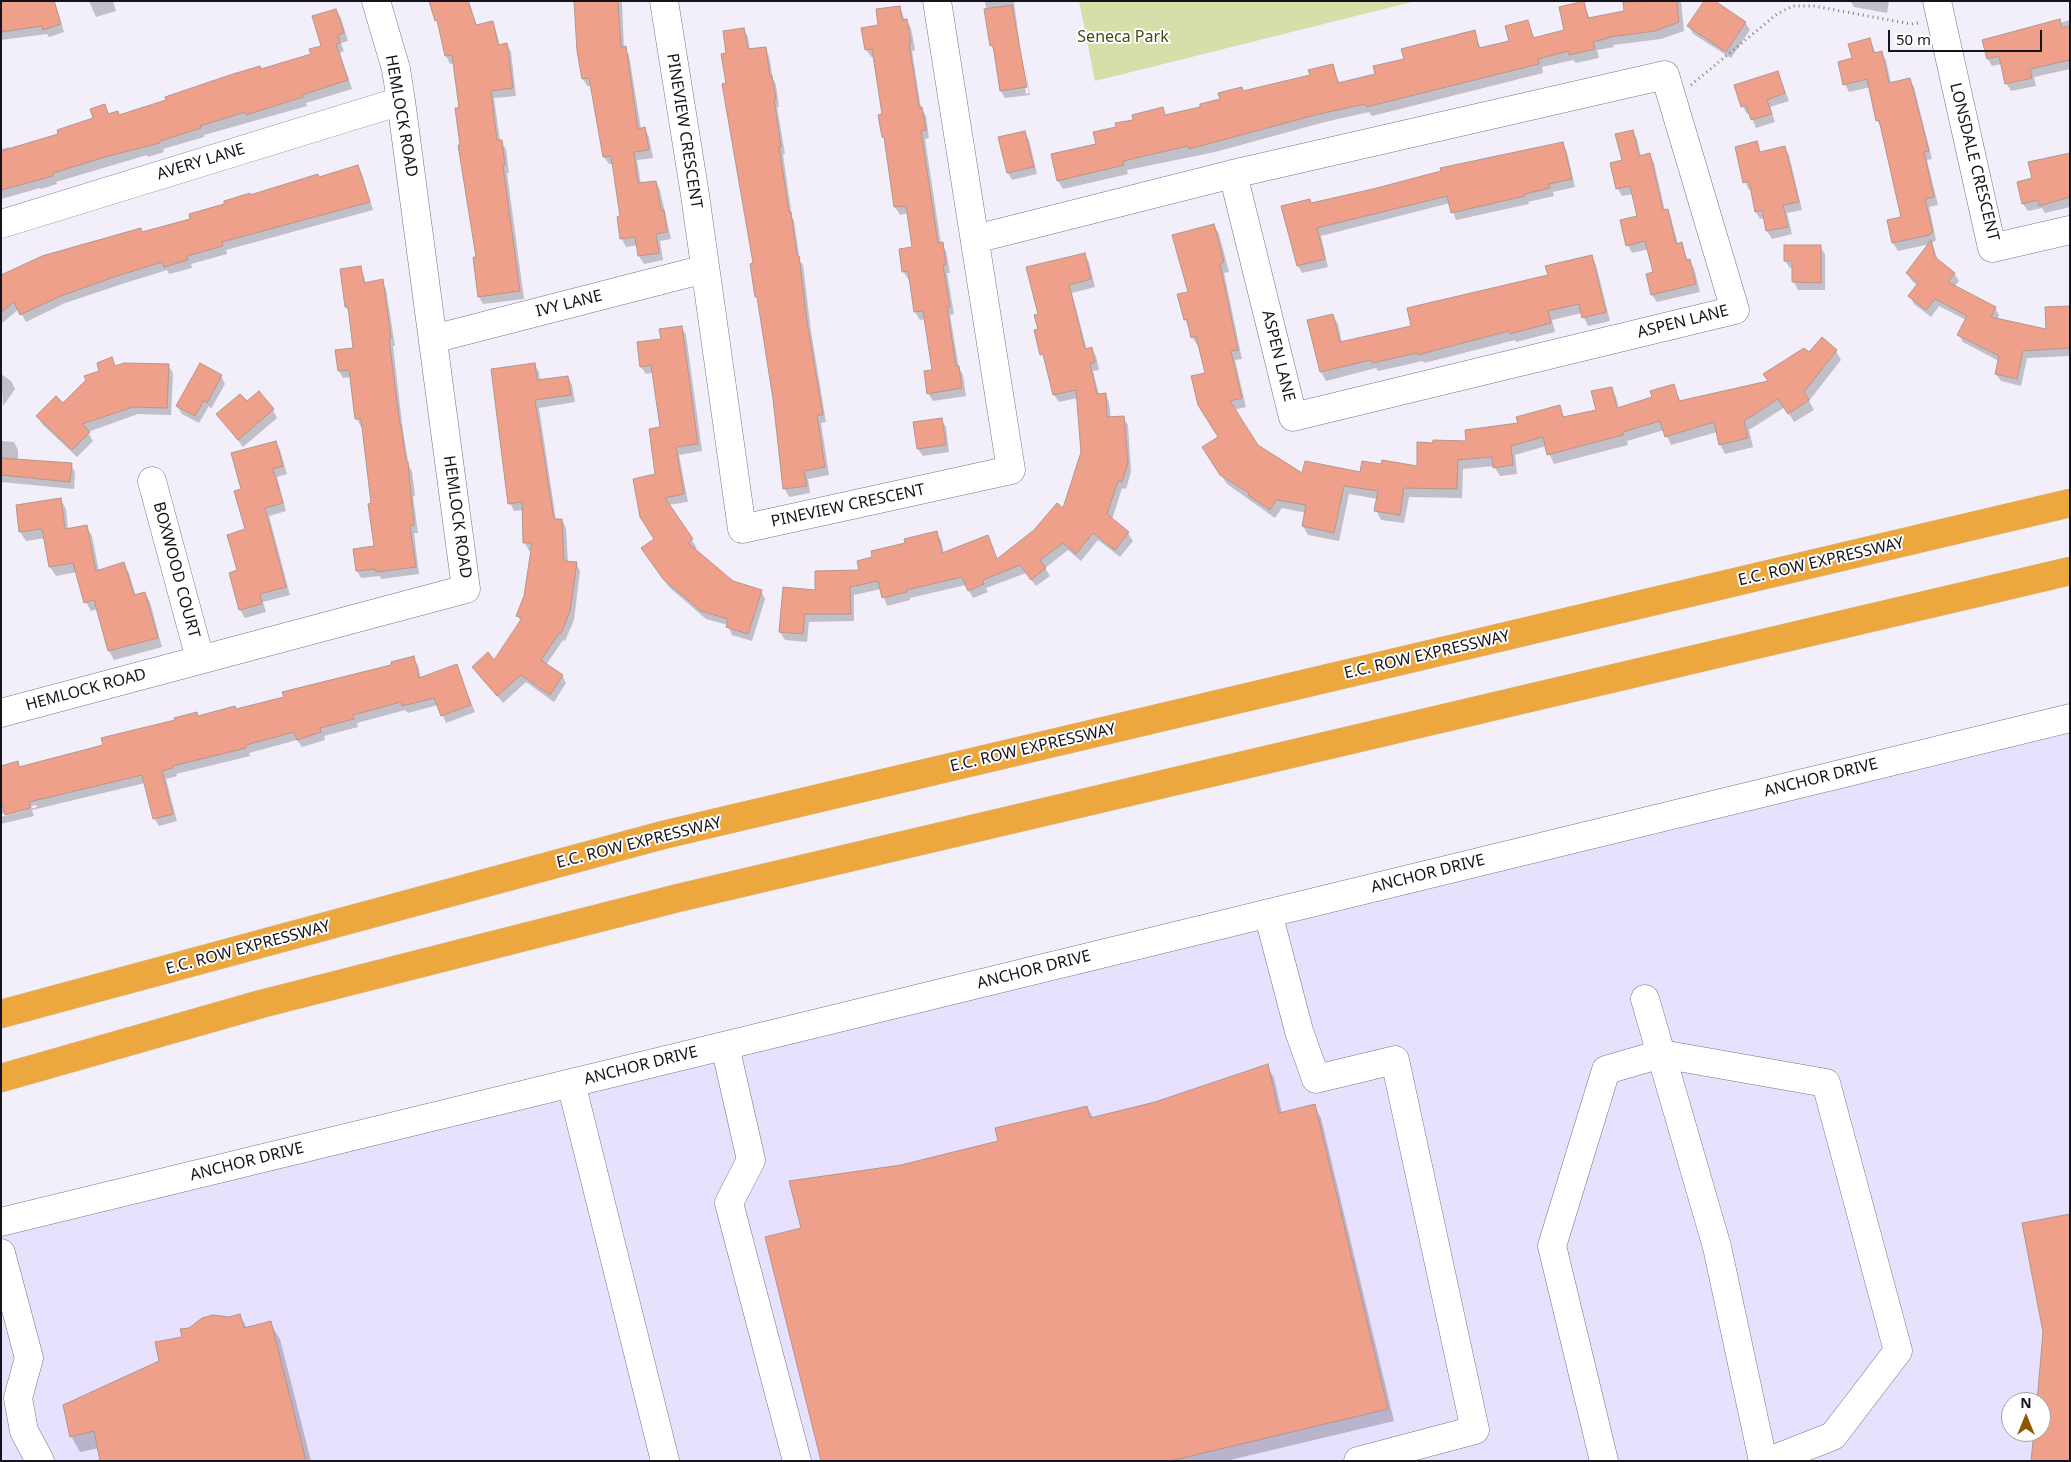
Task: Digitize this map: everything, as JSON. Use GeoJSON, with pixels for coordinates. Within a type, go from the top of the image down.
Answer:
{"type":"FeatureCollection","features":[{"type":"Feature","properties":{"kind":"highway","name":"E.C. ROW EXPRESSWAY"},"geometry":{"type":"LineString","coordinates":[[1,1014],[663,835],[2070,503]]}},
{"type":"Feature","properties":{"kind":"highway"},"geometry":{"type":"LineString","coordinates":[[1,1078],[262,1004],[678,898],[2070,571]]}},
{"type":"Feature","properties":{"kind":"street","name":"HEMLOCK ROAD"},"geometry":{"type":"LineString","coordinates":[[1,713],[466,589],[401,101],[396,69],[376,1]]}},
{"type":"Feature","properties":{"kind":"street","name":"PINEVIEW CRESCENT"},"geometry":{"type":"LineString","coordinates":[[664,1],[742,529],[1011,470],[937,1]]}},
{"type":"Feature","properties":{"kind":"street","name":"LONSDALE CRESCENT"},"geometry":{"type":"LineString","coordinates":[[1937,1],[1992,248],[2070,230]]}},
{"type":"Feature","properties":{"kind":"street","name":"ASPEN LANE"},"geometry":{"type":"LineString","coordinates":[[975,239],[1233,174],[1665,75],[1735,310],[1293,417],[1233,174]]}},
{"type":"Feature","properties":{"kind":"street","name":"AVERY LANE"},"geometry":{"type":"LineString","coordinates":[[1,224],[401,101]]}},
{"type":"Feature","properties":{"kind":"street","name":"IVY LANE"},"geometry":{"type":"LineString","coordinates":[[433,339],[705,269]]}},
{"type":"Feature","properties":{"kind":"street","name":"BOXWOOD COURT"},"geometry":{"type":"LineString","coordinates":[[152,481],[200,659]]}},
{"type":"Feature","properties":{"kind":"street","name":"ANCHOR DRIVE"},"geometry":{"type":"LineString","coordinates":[[1,1222],[1268,913],[2069,722]]}},
{"type":"Feature","properties":{"kind":"street"},"geometry":{"type":"LineString","coordinates":[[1268,913],[1299,1030],[1316,1079],[1395,1060],[1475,1430],[1358,1461]]}},
{"type":"Feature","properties":{"kind":"street"},"geometry":{"type":"LineString","coordinates":[[1644,999],[1717,1247],[1764,1461]]}},
{"type":"Feature","properties":{"kind":"street"},"geometry":{"type":"LineString","coordinates":[[725,1046],[751,1160],[729,1202],[796,1461]]}},
{"type":"Feature","properties":{"kind":"street"},"geometry":{"type":"LineString","coordinates":[[1604,1461],[1552,1246],[1606,1070],[1661,1054],[1826,1083],[1898,1351],[1833,1436],[1769,1461]]}},
{"type":"Feature","properties":{"kind":"street"},"geometry":{"type":"LineString","coordinates":[[571,1083],[665,1461]]}},
{"type":"Feature","properties":{"kind":"street"},"geometry":{"type":"LineString","coordinates":[[1,1253],[29,1358],[18,1398],[24,1431],[40,1461]]}},
{"type":"Feature","properties":{"kind":"path"},"geometry":{"type":"LineString","coordinates":[[1792,1],[1792,6]]}},
{"type":"Feature","properties":{"kind":"path"},"geometry":{"type":"LineString","coordinates":[[1698,80],[1777,14],[1792,6],[1814,6],[1911,24]]}},
{"type":"Feature","properties":{"kind":"shaded area"},"geometry":{"type":"Polygon","coordinates":[[[2070,726],[2070,1461],[1,1461],[1,1237],[2070,726]]]}},
{"type":"Feature","properties":{"kind":"green space","name":"Seneca Park"},"geometry":{"type":"Polygon","coordinates":[[[1079,1],[1416,1],[1095,81],[1079,1]]]}},
{"type":"Feature","properties":{"kind":"building"},"geometry":{"type":"Polygon","coordinates":[[[1,1],[54,1],[61,24],[43,30],[42,26],[1,32],[1,1]]]}},
{"type":"Feature","properties":{"kind":"building"},"geometry":{"type":"Polygon","coordinates":[[[429,1],[468,1],[476,25],[493,21],[498,45],[507,43],[513,88],[491,91],[497,140],[502,140],[505,165],[503,166],[520,291],[478,297],[473,257],[476,257],[458,145],[460,145],[455,108],[459,108],[452,55],[445,56],[437,20],[435,21],[429,1]]]}},
{"type":"Feature","properties":{"kind":"building"},"geometry":{"type":"Polygon","coordinates":[[[574,1],[618,1],[621,47],[626,46],[638,129],[645,127],[649,150],[634,152],[638,183],[656,181],[661,210],[664,210],[667,232],[656,234],[659,253],[638,256],[635,237],[620,239],[617,217],[620,216],[611,156],[603,157],[589,78],[582,79],[577,51],[574,1]]]}},
{"type":"Feature","properties":{"kind":"building"},"geometry":{"type":"Polygon","coordinates":[[[1584,1],[1588,18],[1624,11],[1623,2],[1677,1],[1679,22],[1655,31],[1609,37],[1593,42],[1595,49],[1569,55],[1569,51],[1538,59],[1539,64],[1366,107],[1365,104],[1319,114],[1189,149],[1188,146],[1123,161],[1124,165],[1057,181],[1051,154],[1096,144],[1093,132],[1116,127],[1115,123],[1133,120],[1132,115],[1163,107],[1165,115],[1200,107],[1200,104],[1220,99],[1218,93],[1242,87],[1243,91],[1310,75],[1308,70],[1333,64],[1338,83],[1375,74],[1373,66],[1404,59],[1401,49],[1475,30],[1479,48],[1509,41],[1505,26],[1528,20],[1533,38],[1564,30],[1559,7],[1584,1]]]}},
{"type":"Feature","properties":{"kind":"building"},"geometry":{"type":"Polygon","coordinates":[[[1704,1],[1715,1],[1746,22],[1726,52],[1687,26],[1704,1]]]}},
{"type":"Feature","properties":{"kind":"building"},"geometry":{"type":"Polygon","coordinates":[[[1012,5],[1027,87],[1000,91],[993,45],[990,46],[984,9],[1012,5]]]}},
{"type":"Feature","properties":{"kind":"building"},"geometry":{"type":"Polygon","coordinates":[[[900,6],[902,20],[907,19],[919,107],[922,107],[926,130],[921,131],[938,243],[943,242],[946,265],[943,265],[950,307],[947,307],[956,366],[959,366],[962,388],[927,394],[924,371],[932,370],[923,311],[914,312],[908,271],[902,272],[899,249],[912,247],[906,206],[894,207],[884,137],[882,137],[878,115],[882,114],[872,49],[865,50],[861,28],[878,25],[876,9],[900,6]]]}},
{"type":"Feature","properties":{"kind":"building"},"geometry":{"type":"Polygon","coordinates":[[[336,9],[344,33],[338,35],[340,43],[336,44],[348,80],[246,115],[245,112],[200,126],[201,128],[160,141],[160,143],[105,157],[53,173],[53,176],[1,190],[1,151],[58,134],[57,130],[93,118],[90,109],[105,104],[108,114],[118,111],[119,115],[166,100],[165,97],[233,74],[260,66],[261,69],[311,54],[309,49],[321,46],[312,16],[336,9]]]}},
{"type":"Feature","properties":{"kind":"building"},"geometry":{"type":"Polygon","coordinates":[[[2060,19],[2062,28],[2070,26],[2070,60],[2030,69],[2032,78],[2005,84],[1999,56],[1987,59],[1982,40],[2060,19]]]}},
{"type":"Feature","properties":{"kind":"building"},"geometry":{"type":"Polygon","coordinates":[[[744,28],[748,49],[766,47],[770,76],[772,76],[781,147],[779,147],[797,256],[799,256],[807,322],[823,415],[817,415],[825,467],[804,471],[807,486],[783,489],[773,399],[750,264],[753,263],[722,84],[726,83],[721,54],[726,53],[723,31],[744,28]]]}},
{"type":"Feature","properties":{"kind":"building"},"geometry":{"type":"Polygon","coordinates":[[[1870,38],[1874,53],[1882,51],[1889,83],[1910,78],[1929,151],[1924,152],[1934,197],[1925,199],[1933,232],[1930,235],[1892,243],[1887,220],[1901,217],[1879,120],[1876,121],[1867,79],[1843,85],[1838,62],[1852,58],[1848,44],[1870,38]]]}},
{"type":"Feature","properties":{"kind":"building"},"geometry":{"type":"Polygon","coordinates":[[[1778,71],[1785,93],[1767,100],[1772,114],[1751,120],[1746,105],[1741,107],[1734,85],[1778,71]]]}},
{"type":"Feature","properties":{"kind":"building"},"geometry":{"type":"Polygon","coordinates":[[[1633,130],[1639,156],[1650,153],[1663,210],[1668,209],[1676,244],[1682,242],[1686,260],[1690,259],[1696,284],[1651,295],[1646,274],[1653,272],[1645,241],[1626,246],[1620,220],[1637,216],[1630,186],[1616,189],[1610,163],[1622,160],[1615,134],[1633,130]]]}},
{"type":"Feature","properties":{"kind":"building"},"geometry":{"type":"Polygon","coordinates":[[[1025,131],[1034,167],[1007,173],[998,137],[1025,131]]]}},
{"type":"Feature","properties":{"kind":"building"},"geometry":{"type":"Polygon","coordinates":[[[1757,141],[1760,152],[1785,146],[1799,202],[1783,205],[1788,227],[1766,231],[1762,210],[1755,212],[1749,181],[1743,183],[1735,147],[1757,141]]]}},
{"type":"Feature","properties":{"kind":"building"},"geometry":{"type":"Polygon","coordinates":[[[1563,142],[1572,179],[1549,184],[1550,188],[1525,194],[1525,196],[1451,213],[1447,196],[1317,228],[1325,259],[1297,266],[1281,206],[1310,199],[1311,203],[1373,189],[1441,171],[1440,168],[1563,142]]]}},
{"type":"Feature","properties":{"kind":"building"},"geometry":{"type":"Polygon","coordinates":[[[2070,153],[2070,197],[2039,206],[2038,200],[2022,204],[2017,182],[2032,178],[2028,162],[2070,153]]]}},
{"type":"Feature","properties":{"kind":"building"},"geometry":{"type":"Polygon","coordinates":[[[358,165],[370,202],[222,242],[223,246],[187,256],[188,260],[164,267],[162,262],[117,276],[61,296],[20,315],[14,302],[1,312],[1,275],[42,256],[141,228],[142,232],[190,219],[189,214],[224,204],[224,201],[318,174],[319,177],[358,165]]]}},
{"type":"Feature","properties":{"kind":"building"},"geometry":{"type":"Polygon","coordinates":[[[1214,224],[1224,262],[1220,264],[1238,350],[1231,351],[1242,398],[1230,401],[1258,445],[1302,473],[1305,461],[1360,472],[1362,461],[1381,464],[1382,460],[1417,466],[1417,442],[1433,443],[1433,440],[1466,441],[1465,430],[1518,423],[1516,417],[1560,405],[1563,417],[1596,410],[1591,391],[1612,387],[1617,408],[1652,397],[1650,391],[1674,384],[1679,401],[1768,381],[1763,374],[1804,348],[1809,352],[1822,337],[1837,350],[1804,392],[1809,400],[1788,414],[1778,399],[1744,421],[1748,438],[1719,445],[1714,422],[1665,437],[1660,421],[1623,432],[1623,435],[1547,455],[1543,437],[1511,446],[1513,465],[1493,468],[1492,457],[1458,460],[1457,489],[1404,488],[1400,515],[1374,511],[1378,491],[1344,486],[1334,533],[1302,526],[1306,505],[1276,500],[1270,510],[1248,495],[1249,493],[1220,475],[1202,447],[1218,437],[1198,405],[1191,376],[1205,373],[1196,336],[1191,338],[1187,319],[1184,320],[1177,294],[1188,292],[1172,235],[1214,224]]]}},
{"type":"Feature","properties":{"kind":"building"},"geometry":{"type":"Polygon","coordinates":[[[1931,240],[1935,257],[1955,273],[1948,282],[1996,307],[1991,317],[2046,329],[2045,307],[2070,306],[2070,348],[2023,351],[2017,379],[1995,374],[1999,356],[1957,335],[1967,316],[1935,299],[1926,310],[1908,296],[1918,283],[1906,273],[1931,240]]]}},
{"type":"Feature","properties":{"kind":"building"},"geometry":{"type":"Polygon","coordinates":[[[1784,245],[1821,245],[1821,283],[1792,282],[1792,261],[1784,261],[1784,245]]]}},
{"type":"Feature","properties":{"kind":"building"},"geometry":{"type":"Polygon","coordinates":[[[1085,253],[1091,279],[1069,285],[1085,349],[1092,347],[1095,362],[1090,364],[1097,394],[1106,393],[1107,417],[1124,416],[1128,463],[1122,482],[1118,481],[1107,514],[1129,532],[1115,550],[1093,533],[1076,554],[1063,543],[1040,560],[1046,568],[1031,580],[1020,565],[983,580],[984,584],[968,591],[962,577],[906,590],[907,592],[882,598],[878,581],[850,587],[851,614],[805,614],[803,634],[779,632],[783,587],[815,590],[815,571],[859,570],[857,561],[872,557],[871,551],[905,543],[904,539],[937,531],[942,553],[988,535],[997,559],[1034,530],[1057,503],[1063,508],[1081,452],[1076,390],[1053,395],[1043,354],[1040,355],[1034,330],[1038,329],[1034,315],[1038,314],[1026,267],[1085,253]]]}},
{"type":"Feature","properties":{"kind":"building"},"geometry":{"type":"Polygon","coordinates":[[[1592,255],[1606,312],[1582,318],[1579,304],[1548,311],[1551,323],[1510,334],[1509,331],[1418,355],[1417,353],[1372,363],[1371,360],[1320,372],[1307,320],[1333,314],[1340,342],[1411,326],[1407,308],[1548,275],[1545,266],[1592,255]]]}},
{"type":"Feature","properties":{"kind":"building"},"geometry":{"type":"Polygon","coordinates":[[[361,266],[364,283],[383,279],[400,425],[406,462],[408,462],[414,525],[410,526],[416,567],[376,572],[375,569],[356,571],[353,549],[374,546],[368,504],[371,503],[361,419],[355,419],[349,370],[338,371],[335,350],[353,348],[348,307],[345,307],[340,269],[361,266]]]}},
{"type":"Feature","properties":{"kind":"building"},"geometry":{"type":"Polygon","coordinates":[[[682,326],[698,444],[676,447],[684,494],[665,498],[693,539],[688,543],[733,581],[762,590],[748,634],[726,627],[728,619],[701,611],[663,579],[641,548],[654,539],[640,517],[633,479],[655,474],[649,429],[660,427],[651,365],[640,367],[637,342],[661,339],[659,329],[682,326]]]}},
{"type":"Feature","properties":{"kind":"building"},"geometry":{"type":"Polygon","coordinates":[[[112,357],[115,366],[124,363],[169,364],[167,408],[133,407],[82,424],[90,432],[72,450],[36,416],[56,396],[63,403],[86,380],[84,376],[99,371],[97,363],[112,357]]]}},
{"type":"Feature","properties":{"kind":"building"},"geometry":{"type":"Polygon","coordinates":[[[200,363],[222,375],[207,403],[204,400],[195,416],[176,406],[200,363]]]}},
{"type":"Feature","properties":{"kind":"building"},"geometry":{"type":"Polygon","coordinates":[[[535,363],[537,380],[568,376],[571,395],[535,400],[554,519],[562,519],[564,561],[577,562],[570,611],[561,634],[559,633],[541,660],[563,675],[550,695],[521,675],[497,696],[472,667],[488,652],[494,660],[522,618],[516,616],[524,596],[532,543],[523,543],[522,502],[508,504],[491,369],[535,363]]]}},
{"type":"Feature","properties":{"kind":"building"},"geometry":{"type":"Polygon","coordinates":[[[259,391],[274,409],[238,440],[216,414],[240,394],[247,401],[259,391]]]}},
{"type":"Feature","properties":{"kind":"building"},"geometry":{"type":"Polygon","coordinates":[[[942,418],[946,445],[917,449],[913,422],[942,418]]]}},
{"type":"Feature","properties":{"kind":"building"},"geometry":{"type":"Polygon","coordinates":[[[276,441],[283,466],[273,469],[283,503],[265,508],[286,587],[260,594],[262,604],[239,610],[229,573],[237,570],[227,535],[245,529],[234,491],[241,489],[231,453],[276,441]]]}},
{"type":"Feature","properties":{"kind":"building"},"geometry":{"type":"Polygon","coordinates":[[[1,458],[72,463],[70,482],[1,475],[1,458]]]}},
{"type":"Feature","properties":{"kind":"building"},"geometry":{"type":"Polygon","coordinates":[[[61,498],[65,529],[87,525],[96,571],[124,562],[134,595],[145,592],[158,638],[108,651],[94,600],[84,603],[73,563],[49,567],[42,529],[19,532],[16,505],[61,498]]]}},
{"type":"Feature","properties":{"kind":"building"},"geometry":{"type":"Polygon","coordinates":[[[414,656],[419,678],[457,664],[471,705],[441,716],[434,698],[402,706],[401,702],[353,715],[354,719],[320,728],[321,732],[297,740],[294,732],[246,745],[246,748],[173,766],[173,768],[162,771],[173,814],[153,819],[142,775],[29,802],[31,808],[5,815],[1,800],[1,766],[18,761],[19,767],[103,745],[101,738],[175,720],[174,718],[197,712],[198,716],[235,706],[236,709],[284,697],[282,692],[391,665],[391,662],[414,656]]]}},
{"type":"Feature","properties":{"kind":"building"},"geometry":{"type":"Polygon","coordinates":[[[1268,1064],[1279,1113],[1315,1104],[1388,1409],[1170,1461],[821,1461],[765,1237],[801,1228],[789,1181],[901,1165],[998,1141],[995,1128],[1087,1106],[1090,1118],[1155,1102],[1268,1064]]]}},
{"type":"Feature","properties":{"kind":"building"},"geometry":{"type":"Polygon","coordinates":[[[2070,1214],[2070,1461],[2031,1461],[2033,1442],[2051,1442],[2051,1392],[2038,1392],[2043,1332],[2022,1223],[2070,1214]]]}},
{"type":"Feature","properties":{"kind":"building"},"geometry":{"type":"Polygon","coordinates":[[[240,1314],[244,1328],[271,1321],[306,1461],[100,1461],[94,1431],[70,1437],[63,1405],[159,1361],[155,1342],[182,1337],[180,1329],[189,1328],[202,1318],[213,1315],[229,1317],[240,1314]]]}}]}
